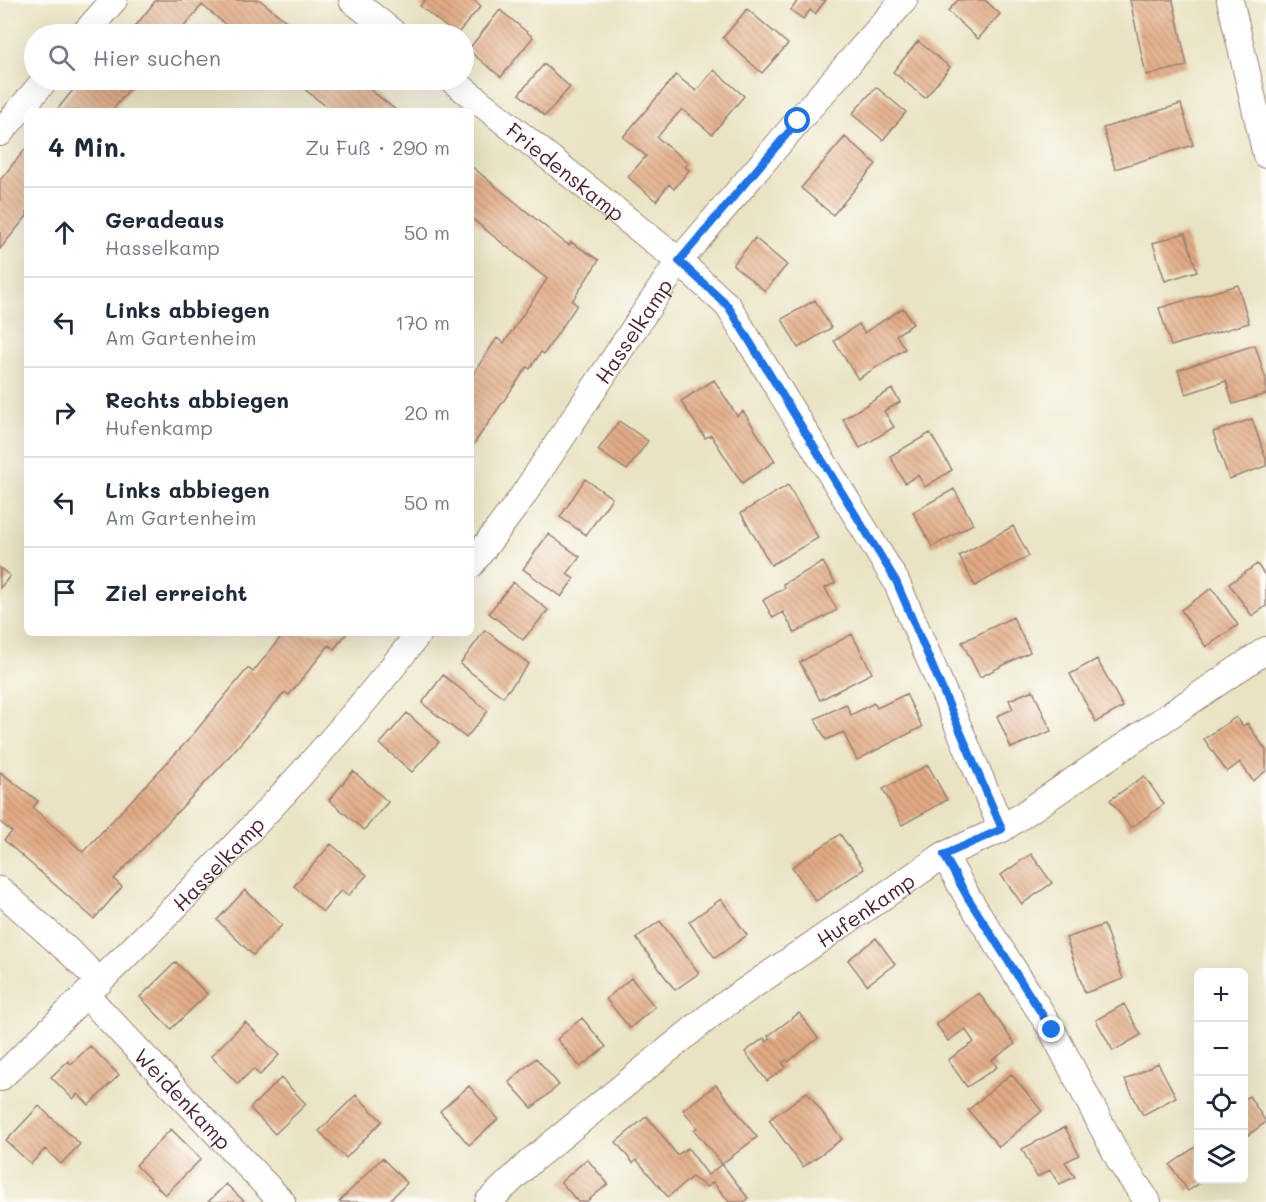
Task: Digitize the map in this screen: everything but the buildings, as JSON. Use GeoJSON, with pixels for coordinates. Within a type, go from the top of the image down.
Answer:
{"type":"FeatureCollection","features":[{"type":"Feature","properties":{"kind":"street"},"geometry":{"type":"LineString","coordinates":[[93,24],[114,0]]}},
{"type":"Feature","properties":{"kind":"street"},"geometry":{"type":"LineString","coordinates":[[352,0],[382,24]]}},
{"type":"Feature","properties":{"kind":"street","name":"Hasselkamp"},"geometry":{"type":"LineString","coordinates":[[474,561],[520,500],[679,261],[903,0]]}},
{"type":"Feature","properties":{"kind":"street"},"geometry":{"type":"LineString","coordinates":[[1230,0],[1266,155]]}},
{"type":"Feature","properties":{"kind":"street"},"geometry":{"type":"LineString","coordinates":[[0,134],[37,90]]}},
{"type":"Feature","properties":{"kind":"street","name":"Friedenskamp"},"geometry":{"type":"LineString","coordinates":[[465,90],[679,261],[728,306],[896,581],[1002,829]]}},
{"type":"Feature","properties":{"kind":"street","name":"Hasselkamp"},"geometry":{"type":"LineString","coordinates":[[0,1078],[93,988],[294,783],[391,669],[416,636]]}},
{"type":"Feature","properties":{"kind":"street","name":"Hufenkamp"},"geometry":{"type":"LineString","coordinates":[[488,1202],[531,1161],[717,1010],[944,855],[1002,829],[1266,650]]}},
{"type":"Feature","properties":{"kind":"street"},"geometry":{"type":"LineString","coordinates":[[944,855],[968,898],[1052,1030],[1121,1162],[1148,1202]]}},
{"type":"Feature","properties":{"kind":"street"},"geometry":{"type":"LineString","coordinates":[[0,890],[73,955],[93,988]]}},
{"type":"Feature","properties":{"kind":"street","name":"Weidenkamp"},"geometry":{"type":"LineString","coordinates":[[93,988],[282,1202]]}},
{"type":"Feature","properties":{"kind":"route"},"geometry":{"type":"LineString","coordinates":[[798,121],[679,261],[728,306],[896,581],[1002,829],[944,855],[968,898],[1052,1030]]}}]}
